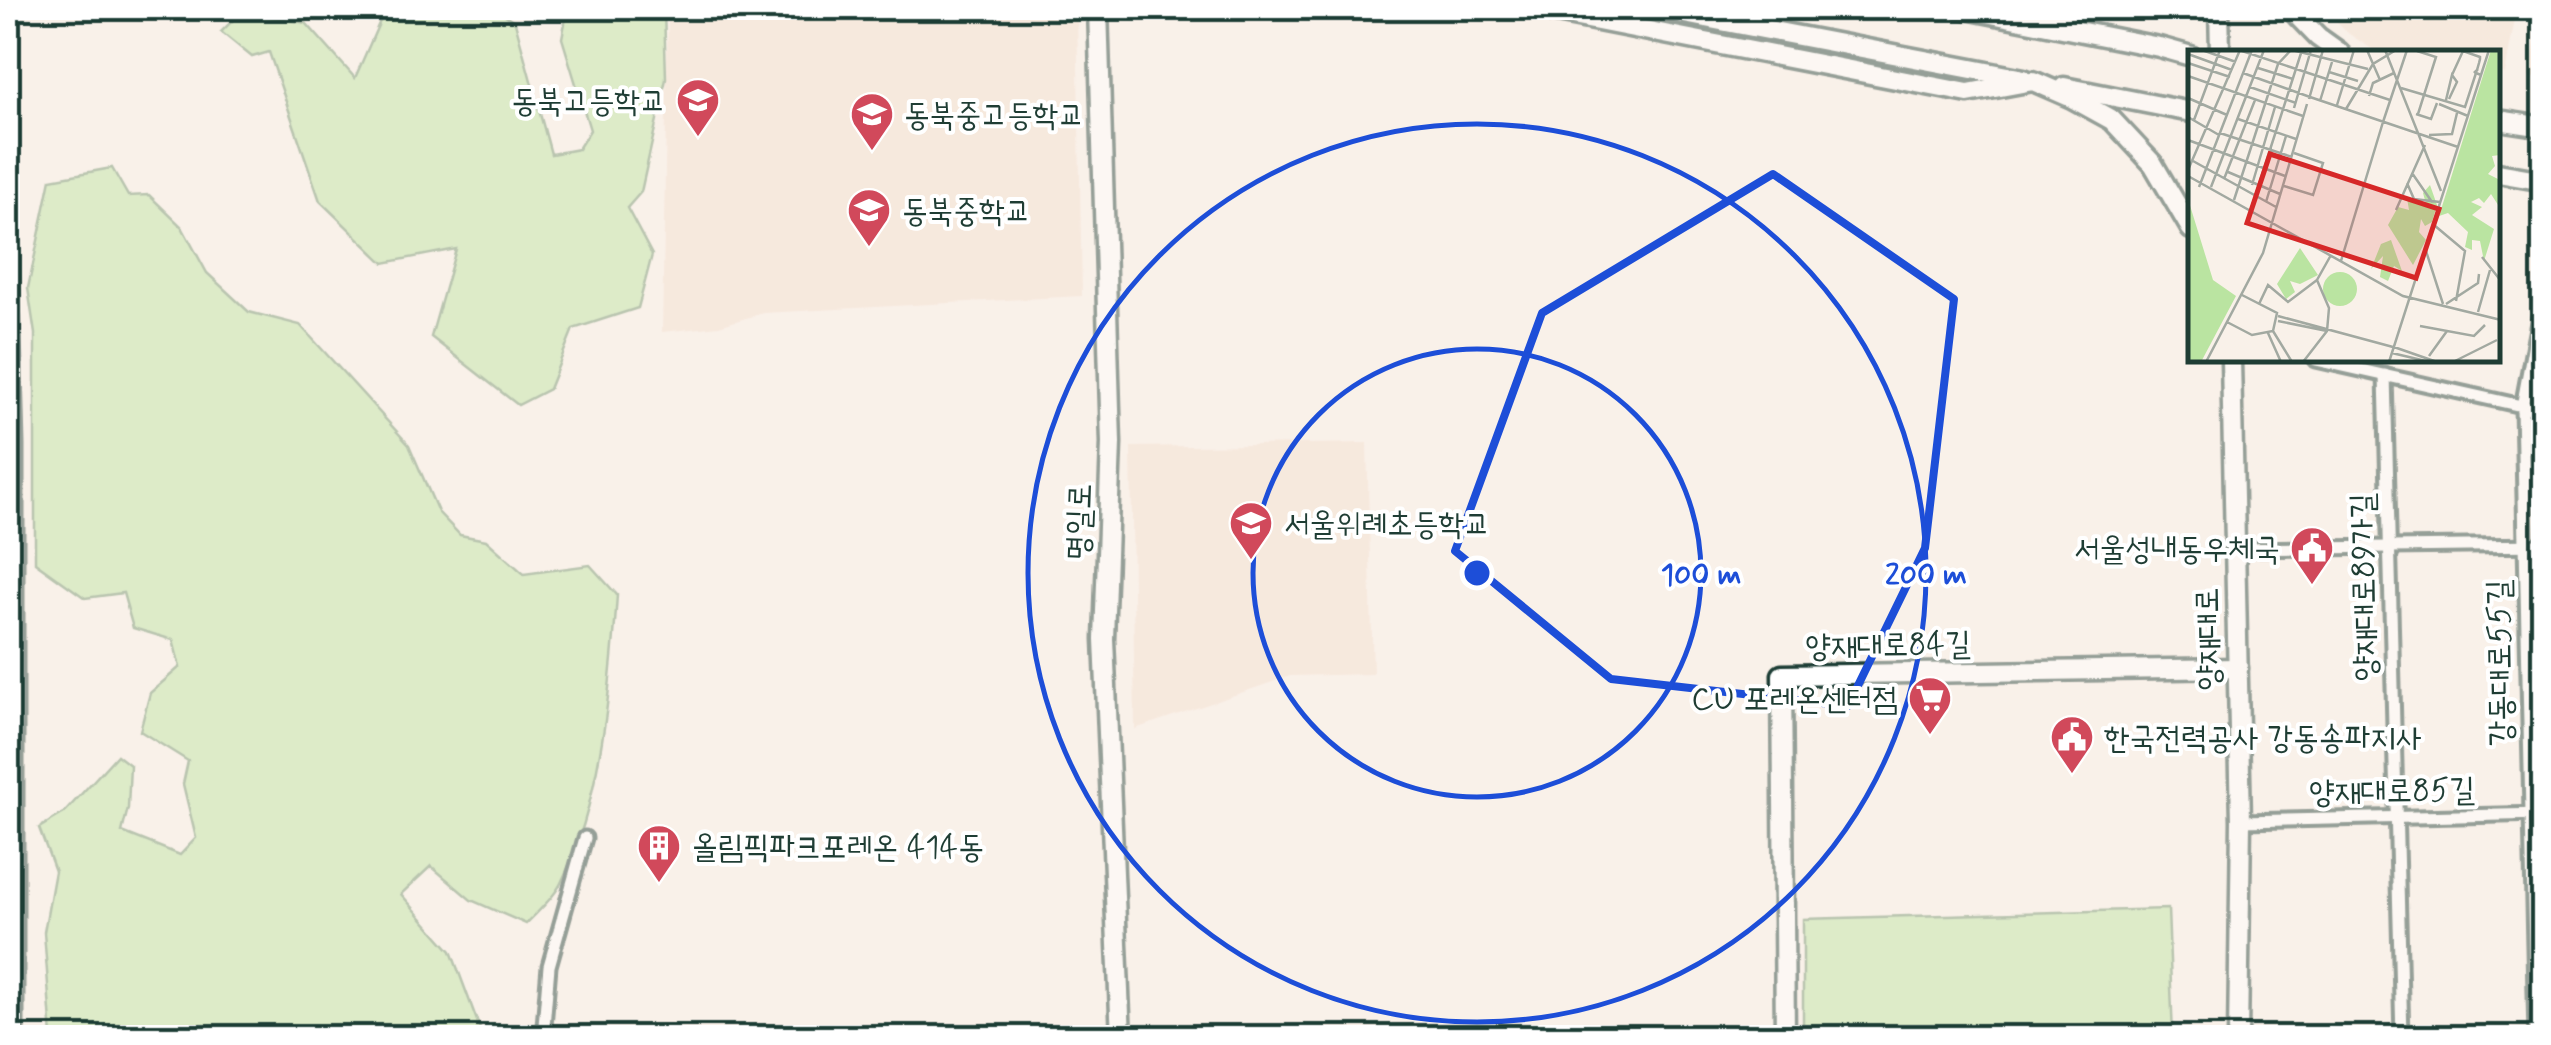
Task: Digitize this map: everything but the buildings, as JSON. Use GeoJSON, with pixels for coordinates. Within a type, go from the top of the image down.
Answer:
{"type":"FeatureCollection","features":[{"type":"Feature","properties":{"kind":"main road","name":"명일로"},"geometry":{"type":"LineString","coordinates":[[1098,8],[1111,443],[1104,639],[1122,1038]]}},
{"type":"Feature","properties":{"kind":"main road"},"geometry":{"type":"LineString","coordinates":[[1531,8],[1968,93],[2033,81],[2112,120],[2153,164],[2188,224]]}},
{"type":"Feature","properties":{"kind":"main road"},"geometry":{"type":"LineString","coordinates":[[1653,8],[2188,111]]}},
{"type":"Feature","properties":{"kind":"main road"},"geometry":{"type":"LineString","coordinates":[[1961,8],[2188,55]]}},
{"type":"Feature","properties":{"kind":"main road"},"geometry":{"type":"LineString","coordinates":[[2017,18],[2080,8]]}},
{"type":"Feature","properties":{"kind":"main road"},"geometry":{"type":"LineString","coordinates":[[2219,8],[2220,50]]}},
{"type":"Feature","properties":{"kind":"main road"},"geometry":{"type":"LineString","coordinates":[[2290,8],[2336,50]]}},
{"type":"Feature","properties":{"kind":"main road"},"geometry":{"type":"LineString","coordinates":[[2501,120],[2544,127]]}},
{"type":"Feature","properties":{"kind":"main road"},"geometry":{"type":"LineString","coordinates":[[2501,174],[2544,181]]}},
{"type":"Feature","properties":{"kind":"main road"},"geometry":{"type":"LineString","coordinates":[[8,256],[13,1038]]}},
{"type":"Feature","properties":{"kind":"main road","name":"양재대로"},"geometry":{"type":"LineString","coordinates":[[2231,362],[2242,821],[2238,1038]]}},
{"type":"Feature","properties":{"kind":"main road","name":"양재대로84길"},"geometry":{"type":"LineString","coordinates":[[1784,1038],[1782,676],[2238,668]]}},
{"type":"Feature","properties":{"kind":"street","name":"강동대로55길"},"geometry":{"type":"LineString","coordinates":[[2536,1038],[2522,406],[2544,290]]}},
{"type":"Feature","properties":{"kind":"street"},"geometry":{"type":"LineString","coordinates":[[2325,362],[2544,411]]}},
{"type":"Feature","properties":{"kind":"street","name":"양재대로89가길"},"geometry":{"type":"LineString","coordinates":[[2385,375],[2402,1038]]}},
{"type":"Feature","properties":{"kind":"street"},"geometry":{"type":"LineString","coordinates":[[2235,548],[2544,545]]}},
{"type":"Feature","properties":{"kind":"street","name":"양재대로85길"},"geometry":{"type":"LineString","coordinates":[[2242,821],[2544,814]]}},
{"type":"Feature","properties":{"kind":"street"},"geometry":{"type":"LineString","coordinates":[[543,1038],[550,966],[585,838]]}},
{"type":"Feature","properties":{"kind":"highlighted area"},"geometry":{"type":"Polygon","coordinates":[[[1773,174],[1954,299],[1925,548],[1848,706],[1611,679],[1455,551],[1542,313],[1773,174]]]}},
{"type":"Feature","properties":{"kind":"shaded area","name":"동북중고등학교"},"geometry":{"type":"Polygon","coordinates":[[[668,8],[1077,8],[1082,296],[763,313],[719,326],[662,332],[668,8]]]}},
{"type":"Feature","properties":{"kind":"shaded area"},"geometry":{"type":"Polygon","coordinates":[[[2324,8],[2517,8],[2505,74],[2501,73],[2501,50],[2373,50],[2349,34],[2324,8]]]}},
{"type":"Feature","properties":{"kind":"shaded area"},"geometry":{"type":"Polygon","coordinates":[[[2544,8],[2543,80],[2529,77],[2544,8]]]}},
{"type":"Feature","properties":{"kind":"shaded area","name":"서울위례초등학교"},"geometry":{"type":"Polygon","coordinates":[[[1367,443],[1373,674],[1290,676],[1135,729],[1131,447],[1367,443]]]}},
{"type":"Feature","properties":{"kind":"green space"},"geometry":{"type":"Polygon","coordinates":[[[360,8],[496,8],[515,22],[551,154],[578,149],[590,130],[562,38],[568,8],[664,8],[666,79],[641,192],[627,208],[652,255],[638,308],[573,329],[549,389],[518,405],[431,337],[456,249],[384,263],[320,201],[269,52],[252,57],[221,32],[241,12],[306,23],[355,78],[380,21],[360,8]]]}},
{"type":"Feature","properties":{"kind":"green space"},"geometry":{"type":"Polygon","coordinates":[[[112,168],[128,196],[149,195],[182,227],[207,273],[249,312],[300,325],[409,445],[438,512],[460,535],[486,540],[524,574],[590,565],[617,595],[595,780],[575,851],[554,894],[526,924],[471,900],[431,866],[401,894],[451,951],[483,1037],[52,1037],[44,932],[55,871],[39,828],[64,813],[117,755],[130,765],[128,808],[122,832],[180,855],[196,838],[183,784],[188,761],[140,731],[150,693],[180,667],[173,640],[133,628],[123,593],[85,598],[35,562],[35,334],[28,288],[51,179],[112,168]]]}},
{"type":"Feature","properties":{"kind":"green space"},"geometry":{"type":"Polygon","coordinates":[[[2168,909],[2173,1037],[1803,1037],[1803,919],[2168,909]]]}},
{"type":"Feature","properties":{"kind":"place","name":"동북고등학교"},"geometry":{"type":"Point","coordinates":[698,138]}},
{"type":"Feature","properties":{"kind":"place","name":"동북중고등학교"},"geometry":{"type":"Point","coordinates":[872,152]}},
{"type":"Feature","properties":{"kind":"place","name":"동북중학교"},"geometry":{"type":"Point","coordinates":[869,248]}},
{"type":"Feature","properties":{"kind":"place","name":"서울위례초등학교"},"geometry":{"type":"Point","coordinates":[1251,561]}},
{"type":"Feature","properties":{"kind":"place","name":"서울성내동우체국"},"geometry":{"type":"Point","coordinates":[2312,586]}},
{"type":"Feature","properties":{"kind":"place","name":"CU 포레온센터점"},"geometry":{"type":"Point","coordinates":[1930,736]}},
{"type":"Feature","properties":{"kind":"place","name":"한국전력공사 강동송파지사"},"geometry":{"type":"Point","coordinates":[2072,775]}},
{"type":"Feature","properties":{"kind":"place","name":"올림픽파크포레온 414동"},"geometry":{"type":"Point","coordinates":[659,884]}}]}
